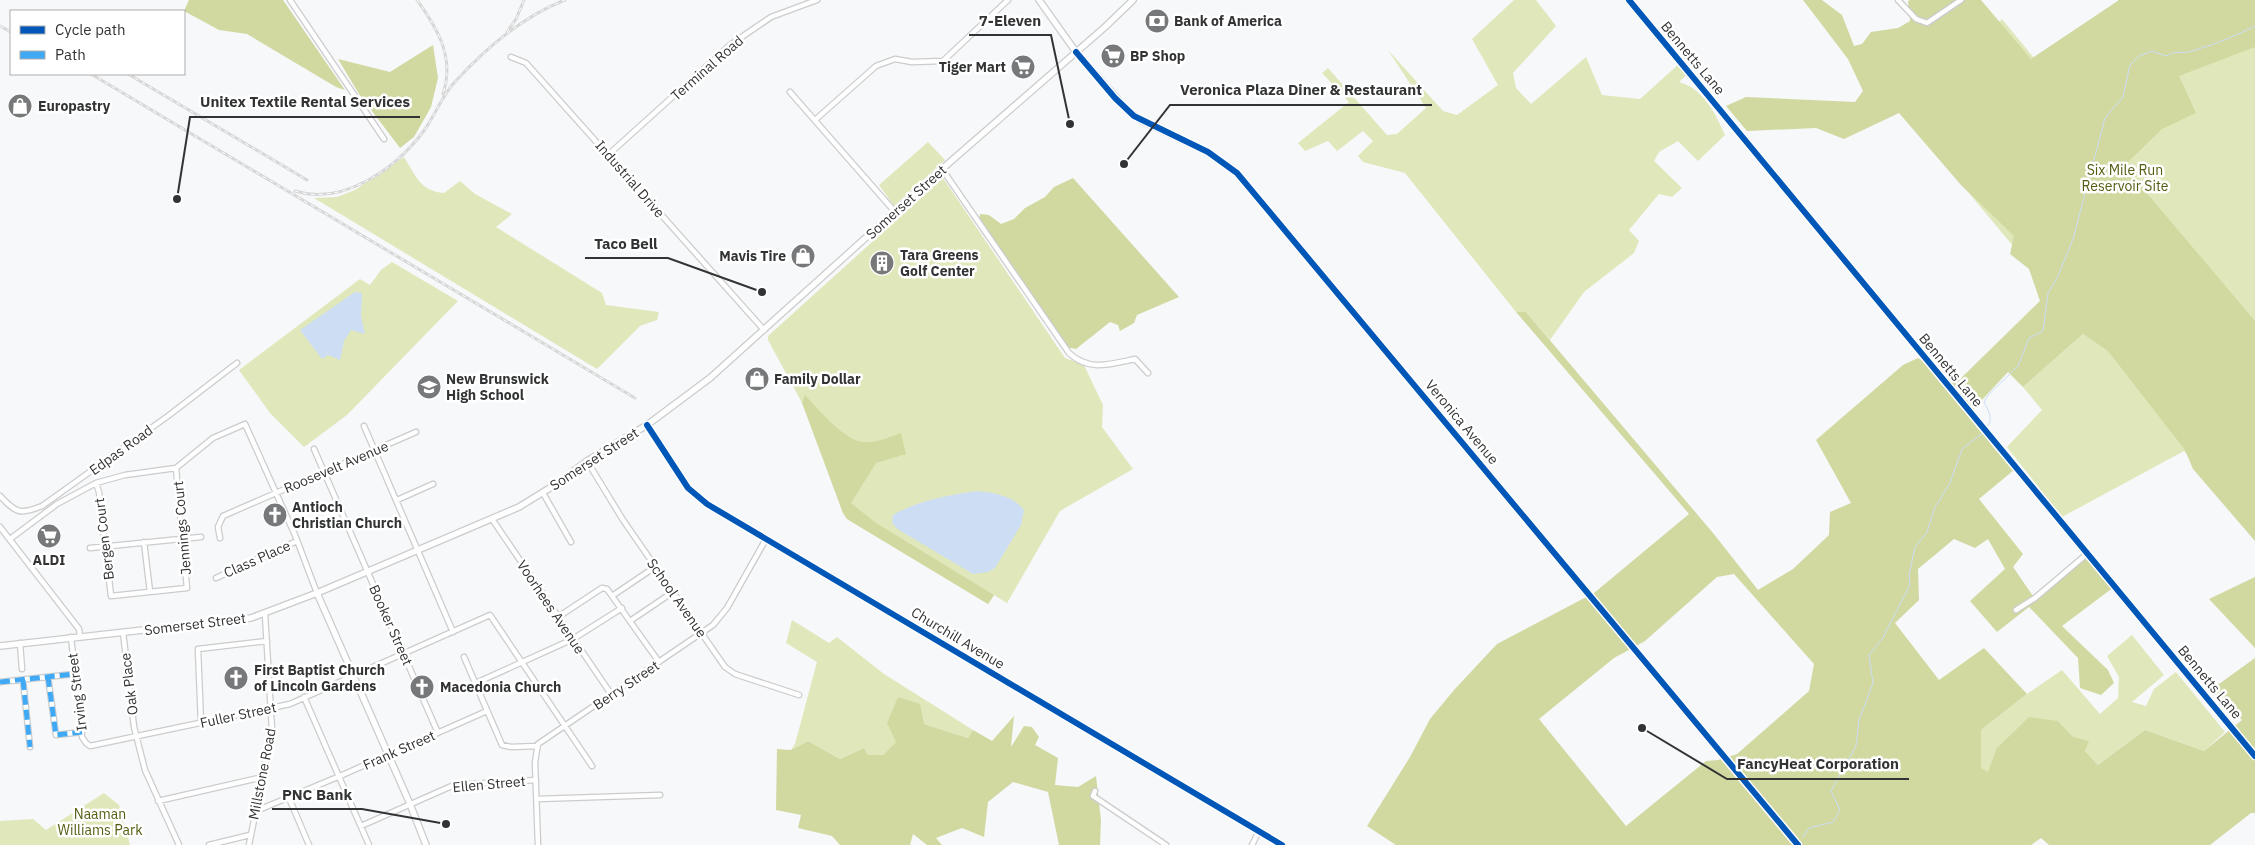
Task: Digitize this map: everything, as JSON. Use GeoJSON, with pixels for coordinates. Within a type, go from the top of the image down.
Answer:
{"type":"FeatureCollection","features":[{"type":"Feature","properties":{"kind":"street"},"geometry":{"type":"LineString","coordinates":[[290,0],[384,139]]}},
{"type":"Feature","properties":{"kind":"street","name":"Terminal Road"},"geometry":{"type":"LineString","coordinates":[[608,155],[730,45],[771,17],[817,0]]}},
{"type":"Feature","properties":{"kind":"street"},"geometry":{"type":"LineString","coordinates":[[815,120],[876,66],[895,59],[912,62],[943,61],[1008,0]]}},
{"type":"Feature","properties":{"kind":"street","name":"Veronica Avenue"},"geometry":{"type":"LineString","coordinates":[[1039,0],[1076,52],[1115,98],[1134,116],[1208,152],[1237,173],[1798,845]]}},
{"type":"Feature","properties":{"kind":"street","name":"Somerset Street"},"geometry":{"type":"LineString","coordinates":[[0,646],[80,636],[220,623],[264,614],[318,593],[519,507],[543,493],[587,461],[646,425],[710,378],[1133,0]]}},
{"type":"Feature","properties":{"kind":"street","name":"Bennetts Lane"},"geometry":{"type":"LineString","coordinates":[[1629,0],[2255,756]]}},
{"type":"Feature","properties":{"kind":"street"},"geometry":{"type":"LineString","coordinates":[[1898,0],[1916,19],[1927,23],[1961,0]]}},
{"type":"Feature","properties":{"kind":"street","name":"Industrial Drive"},"geometry":{"type":"LineString","coordinates":[[512,57],[526,63],[764,330]]}},
{"type":"Feature","properties":{"kind":"street"},"geometry":{"type":"LineString","coordinates":[[790,92],[894,212]]}},
{"type":"Feature","properties":{"kind":"street"},"geometry":{"type":"LineString","coordinates":[[942,170],[1068,353],[1074,358],[1094,366],[1135,359],[1148,373]]}},
{"type":"Feature","properties":{"kind":"street","name":"Edpas Road"},"geometry":{"type":"LineString","coordinates":[[0,496],[14,511],[27,512],[42,506],[168,416],[237,363]]}},
{"type":"Feature","properties":{"kind":"street"},"geometry":{"type":"LineString","coordinates":[[10,539],[57,504],[96,483],[125,475],[176,468],[213,438],[245,424],[297,541],[426,845]]}},
{"type":"Feature","properties":{"kind":"street","name":"Churchill Avenue"},"geometry":{"type":"LineString","coordinates":[[646,425],[695,496],[1282,845]]}},
{"type":"Feature","properties":{"kind":"street"},"geometry":{"type":"LineString","coordinates":[[364,426],[453,632]]}},
{"type":"Feature","properties":{"kind":"street","name":"Roosevelt Avenue"},"geometry":{"type":"LineString","coordinates":[[220,538],[218,528],[220,518],[416,432]]}},
{"type":"Feature","properties":{"kind":"street","name":"Booker Street"},"geometry":{"type":"LineString","coordinates":[[314,449],[438,733]]}},
{"type":"Feature","properties":{"kind":"street","name":"School Avenue"},"geometry":{"type":"LineString","coordinates":[[587,461],[655,567],[725,667],[735,674],[799,695]]}},
{"type":"Feature","properties":{"kind":"street","name":"Jennings Court"},"geometry":{"type":"LineString","coordinates":[[150,592],[187,588],[176,468]]}},
{"type":"Feature","properties":{"kind":"street","name":"Bergen Court"},"geometry":{"type":"LineString","coordinates":[[96,483],[106,546],[111,596],[150,592]]}},
{"type":"Feature","properties":{"kind":"street"},"geometry":{"type":"LineString","coordinates":[[397,500],[433,484]]}},
{"type":"Feature","properties":{"kind":"street"},"geometry":{"type":"LineString","coordinates":[[543,493],[571,542]]}},
{"type":"Feature","properties":{"kind":"street","name":"Voorhees Avenue"},"geometry":{"type":"LineString","coordinates":[[492,519],[611,694]]}},
{"type":"Feature","properties":{"kind":"street"},"geometry":{"type":"LineString","coordinates":[[0,527],[79,629],[80,636]]}},
{"type":"Feature","properties":{"kind":"street"},"geometry":{"type":"LineString","coordinates":[[90,548],[200,536]]}},
{"type":"Feature","properties":{"kind":"street","name":"Berry Street"},"geometry":{"type":"LineString","coordinates":[[537,746],[713,624],[727,608],[766,538]]}},
{"type":"Feature","properties":{"kind":"street","name":"Class Place"},"geometry":{"type":"LineString","coordinates":[[216,578],[297,541]]}},
{"type":"Feature","properties":{"kind":"street"},"geometry":{"type":"LineString","coordinates":[[144,542],[150,592]]}},
{"type":"Feature","properties":{"kind":"street"},"geometry":{"type":"LineString","coordinates":[[2016,610],[2034,598],[2088,553]]}},
{"type":"Feature","properties":{"kind":"street"},"geometry":{"type":"LineString","coordinates":[[612,596],[655,567]]}},
{"type":"Feature","properties":{"kind":"street"},"geometry":{"type":"LineString","coordinates":[[558,617],[602,588],[607,589],[659,662]]}},
{"type":"Feature","properties":{"kind":"street"},"geometry":{"type":"LineString","coordinates":[[630,621],[673,592]]}},
{"type":"Feature","properties":{"kind":"street"},"geometry":{"type":"LineString","coordinates":[[476,682],[573,639],[622,608]]}},
{"type":"Feature","properties":{"kind":"street","name":"Millstone Road"},"geometry":{"type":"LineString","coordinates":[[248,845],[272,730],[264,614]]}},
{"type":"Feature","properties":{"kind":"street","name":"Fuller Street"},"geometry":{"type":"LineString","coordinates":[[88,745],[136,737],[271,708],[304,698],[490,615],[522,660]]}},
{"type":"Feature","properties":{"kind":"street","name":"Oak Place"},"geometry":{"type":"LineString","coordinates":[[123,632],[136,737],[145,770],[179,845]]}},
{"type":"Feature","properties":{"kind":"street","name":"Irving Street"},"geometry":{"type":"LineString","coordinates":[[71,637],[82,732],[88,745]]}},
{"type":"Feature","properties":{"kind":"street"},"geometry":{"type":"LineString","coordinates":[[201,723],[198,649],[266,641]]}},
{"type":"Feature","properties":{"kind":"street"},"geometry":{"type":"LineString","coordinates":[[20,643],[22,668]]}},
{"type":"Feature","properties":{"kind":"street"},"geometry":{"type":"LineString","coordinates":[[464,657],[502,745],[510,747],[537,746],[535,752],[538,845]]}},
{"type":"Feature","properties":{"kind":"street"},"geometry":{"type":"LineString","coordinates":[[522,660],[592,766]]}},
{"type":"Feature","properties":{"kind":"street"},"geometry":{"type":"LineString","coordinates":[[0,682],[74,674]]}},
{"type":"Feature","properties":{"kind":"street"},"geometry":{"type":"LineString","coordinates":[[48,677],[56,735],[82,732]]}},
{"type":"Feature","properties":{"kind":"street"},"geometry":{"type":"LineString","coordinates":[[23,680],[30,747]]}},
{"type":"Feature","properties":{"kind":"street"},"geometry":{"type":"LineString","coordinates":[[304,698],[369,845]]}},
{"type":"Feature","properties":{"kind":"street","name":"Frank Street"},"geometry":{"type":"LineString","coordinates":[[256,811],[487,711]]}},
{"type":"Feature","properties":{"kind":"street"},"geometry":{"type":"LineString","coordinates":[[158,801],[263,777]]}},
{"type":"Feature","properties":{"kind":"street","name":"Ellen Street"},"geometry":{"type":"LineString","coordinates":[[361,826],[446,789],[462,784],[536,780]]}},
{"type":"Feature","properties":{"kind":"street"},"geometry":{"type":"LineString","coordinates":[[1095,791],[1093,796],[1166,845]]}},
{"type":"Feature","properties":{"kind":"street","name":"Ellen Street"},"geometry":{"type":"LineString","coordinates":[[536,799],[660,795]]}},
{"type":"Feature","properties":{"kind":"street"},"geometry":{"type":"LineString","coordinates":[[289,798],[309,845]]}},
{"type":"Feature","properties":{"kind":"street"},"geometry":{"type":"LineString","coordinates":[[1252,845],[1259,832]]}},
{"type":"Feature","properties":{"kind":"street"},"geometry":{"type":"LineString","coordinates":[[209,845],[250,836]]}},
{"type":"Feature","properties":{"kind":"green space"},"geometry":{"type":"Polygon","coordinates":[[[189,0],[283,0],[345,90],[336,87],[247,34],[219,30],[184,10],[189,0]]]}},
{"type":"Feature","properties":{"kind":"green space"},"geometry":{"type":"Polygon","coordinates":[[[1514,0],[1536,0],[1556,26],[1513,73],[1516,88],[1531,104],[1586,57],[1602,95],[1640,99],[1680,63],[1689,73],[1679,82],[1688,85],[1702,96],[1713,110],[1725,135],[1698,161],[1678,141],[1659,152],[1654,161],[1682,188],[1672,197],[1659,194],[1629,230],[1639,241],[1634,253],[1584,292],[1550,340],[1526,312],[1516,312],[1405,173],[1363,162],[1358,156],[1373,141],[1363,131],[1337,151],[1328,141],[1305,151],[1298,143],[1349,102],[1322,73],[1328,68],[1387,135],[1397,134],[1426,108],[1388,50],[1443,111],[1457,115],[1498,85],[1472,39],[1514,0]]]}},
{"type":"Feature","properties":{"kind":"green space"},"geometry":{"type":"Polygon","coordinates":[[[1803,0],[1822,0],[1842,15],[1854,46],[1862,44],[1871,32],[1898,28],[1910,21],[1908,1],[1910,0],[1981,0],[2031,59],[2119,0],[2255,0],[2255,47],[2179,76],[2196,113],[2162,129],[2124,166],[2255,321],[2255,541],[2193,469],[2185,450],[2108,351],[2083,334],[2023,387],[2008,372],[1968,415],[2014,470],[1979,499],[2023,554],[2013,567],[2033,596],[2086,553],[2114,587],[2062,626],[2108,670],[2114,683],[2101,695],[2080,688],[2078,658],[2029,607],[1997,632],[1970,601],[2005,569],[1988,539],[1975,548],[1954,539],[1918,569],[1919,600],[1895,623],[1939,680],[1984,648],[2027,694],[1981,730],[1981,768],[1988,772],[1996,749],[2029,717],[2058,721],[2073,737],[2089,741],[2085,751],[2098,765],[2145,730],[2204,751],[2242,720],[2203,682],[2219,684],[2255,658],[2255,813],[2251,813],[2210,845],[2049,845],[2041,838],[2031,845],[1396,845],[1367,826],[1410,757],[1430,719],[1454,690],[1497,644],[1594,593],[1689,514],[1516,312],[1526,312],[1713,533],[1758,590],[1793,569],[1829,535],[1830,512],[1851,503],[1816,440],[1903,365],[1918,358],[1956,383],[2040,301],[2029,269],[2010,254],[2014,236],[1961,185],[1899,113],[1844,139],[1816,128],[1747,131],[1726,106],[1746,97],[1855,102],[1863,91],[1848,59],[1803,0]],[[1734,574],[1717,577],[1645,641],[1614,658],[1539,719],[1626,826],[1706,761],[1718,760],[1737,754],[1809,691],[1814,664],[1734,574]]]}},
{"type":"Feature","properties":{"kind":"green space","name":"Six Mile Run Reservoir Site"},"geometry":{"type":"Polygon","coordinates":[[[2255,0],[2255,537],[2184,451],[2062,517],[2007,447],[2042,410],[2023,387],[2083,334],[2089,337],[1862,65],[1945,66],[2002,19],[2047,74],[2255,0]]]}},
{"type":"Feature","properties":{"kind":"green space"},"geometry":{"type":"Polygon","coordinates":[[[433,45],[438,78],[431,107],[414,137],[400,148],[359,94],[338,59],[390,72],[433,45]]]}},
{"type":"Feature","properties":{"kind":"green space"},"geometry":{"type":"Polygon","coordinates":[[[928,142],[945,160],[894,206],[879,185],[928,142]]]}},
{"type":"Feature","properties":{"kind":"green space"},"geometry":{"type":"Polygon","coordinates":[[[404,157],[416,176],[429,189],[444,193],[460,181],[475,194],[512,214],[496,227],[602,293],[606,305],[659,312],[657,320],[640,326],[597,369],[314,198],[337,197],[355,190],[404,157]]]}},
{"type":"Feature","properties":{"kind":"green space"},"geometry":{"type":"Polygon","coordinates":[[[943,178],[1065,358],[1084,365],[1103,405],[1102,427],[1133,469],[1060,511],[1007,603],[994,595],[988,604],[847,519],[843,513],[807,412],[768,340],[768,336],[943,178]]]}},
{"type":"Feature","properties":{"kind":"green space"},"geometry":{"type":"Polygon","coordinates":[[[1073,178],[1179,297],[1137,315],[1134,323],[1120,331],[1118,325],[1110,322],[1076,349],[1066,347],[979,222],[980,214],[989,215],[1001,224],[1014,219],[1025,208],[1045,197],[1054,187],[1073,178]]]}},
{"type":"Feature","properties":{"kind":"green space"},"geometry":{"type":"Polygon","coordinates":[[[392,262],[458,301],[347,415],[304,447],[270,413],[239,370],[360,279],[370,285],[381,270],[392,262]]]}},
{"type":"Feature","properties":{"kind":"green space"},"geometry":{"type":"Polygon","coordinates":[[[805,395],[831,423],[855,440],[872,442],[901,433],[906,454],[876,463],[851,503],[876,523],[994,595],[988,604],[847,519],[843,513],[802,403],[805,395]]]}},
{"type":"Feature","properties":{"kind":"green space"},"geometry":{"type":"Polygon","coordinates":[[[2255,577],[2255,648],[2209,599],[2255,577]]]}},
{"type":"Feature","properties":{"kind":"green space"},"geometry":{"type":"Polygon","coordinates":[[[792,620],[829,643],[837,637],[884,674],[973,730],[968,738],[924,724],[897,742],[883,755],[868,755],[864,748],[840,759],[808,741],[791,750],[795,744],[817,662],[786,643],[792,620]]]}},
{"type":"Feature","properties":{"kind":"green space"},"geometry":{"type":"Polygon","coordinates":[[[2132,635],[2164,675],[2132,702],[2146,706],[2154,689],[2176,672],[2225,732],[2204,751],[2145,730],[2098,765],[2085,751],[2088,741],[2073,738],[2058,721],[1996,749],[1988,773],[1981,768],[1981,730],[2027,694],[2062,670],[2100,714],[2118,698],[2119,677],[2107,656],[2132,635]]]}},
{"type":"Feature","properties":{"kind":"green space"},"geometry":{"type":"Polygon","coordinates":[[[898,697],[920,704],[924,724],[968,738],[973,730],[992,741],[1014,716],[1011,747],[1024,726],[1032,727],[1039,737],[1035,745],[1058,758],[1055,785],[1078,787],[1096,776],[1101,820],[1100,845],[1059,845],[1048,792],[1013,782],[988,802],[984,837],[962,828],[936,838],[942,845],[927,845],[913,834],[910,845],[840,845],[832,836],[798,828],[801,815],[776,810],[777,749],[791,750],[808,741],[840,759],[864,748],[868,755],[883,755],[896,742],[887,723],[898,697]]]}},
{"type":"Feature","properties":{"kind":"green space","name":"Naaman Williams Park"},"geometry":{"type":"Polygon","coordinates":[[[104,793],[119,805],[130,845],[0,845],[0,821],[33,819],[46,830],[104,793]]]}},
{"type":"Feature","properties":{"kind":"water"},"geometry":{"type":"Polygon","coordinates":[[[355,292],[362,293],[361,316],[365,334],[351,330],[344,341],[340,360],[328,355],[322,359],[300,330],[355,292]]]}},
{"type":"Feature","properties":{"kind":"water"},"geometry":{"type":"Polygon","coordinates":[[[976,491],[989,492],[1009,498],[1024,510],[1021,525],[995,568],[988,572],[973,574],[899,530],[892,523],[893,515],[912,506],[976,491]]]}},
{"type":"Feature","properties":{"kind":"waterway"},"geometry":{"type":"LineString","coordinates":[[1986,429],[1990,422],[1989,412],[1984,402],[1988,395],[2018,366],[2029,338],[2043,331],[2048,293],[2058,276],[2073,239],[2105,118],[2123,97],[2130,65],[2139,56],[2152,51],[2166,56],[2173,53],[2192,51],[2209,46],[2255,26]]}},
{"type":"Feature","properties":{"kind":"waterway"},"geometry":{"type":"LineString","coordinates":[[1803,837],[1809,828],[1833,822],[1840,810],[1831,791],[1856,746],[1859,720],[1873,683],[1869,655],[1882,639],[1910,585],[1909,575],[1915,547],[1927,532],[1935,507],[1950,483],[1962,449],[1984,432]]}},
{"type":"Feature","properties":{"kind":"railway"},"geometry":{"type":"LineString","coordinates":[[417,0],[438,33],[446,56],[446,81],[443,94]]}},
{"type":"Feature","properties":{"kind":"railway"},"geometry":{"type":"LineString","coordinates":[[507,32],[516,19],[524,0]]}},
{"type":"Feature","properties":{"kind":"railway"},"geometry":{"type":"LineString","coordinates":[[295,191],[313,194],[349,189],[383,171],[398,159],[423,132],[449,89],[477,59],[519,25],[534,15],[565,0]]}},
{"type":"Feature","properties":{"kind":"railway"},"geometry":{"type":"LineString","coordinates":[[0,26],[10,31]]}},
{"type":"Feature","properties":{"kind":"railway"},"geometry":{"type":"LineString","coordinates":[[93,75],[635,398]]}},
{"type":"Feature","properties":{"kind":"railway"},"geometry":{"type":"LineString","coordinates":[[130,75],[307,180]]}},
{"type":"Feature","properties":{"kind":"marked path"},"geometry":{"type":"LineString","coordinates":[[0,682],[74,674]]}},
{"type":"Feature","properties":{"kind":"marked path"},"geometry":{"type":"LineString","coordinates":[[48,677],[56,735],[82,732]]}},
{"type":"Feature","properties":{"kind":"marked path"},"geometry":{"type":"LineString","coordinates":[[23,680],[30,747]]}},
{"type":"Feature","properties":{"kind":"cycle path"},"geometry":{"type":"LineString","coordinates":[[1629,0],[2255,756]]}},
{"type":"Feature","properties":{"kind":"cycle path"},"geometry":{"type":"LineString","coordinates":[[1076,52],[1115,98],[1134,116],[1208,152],[1237,173],[1798,845]]}},
{"type":"Feature","properties":{"kind":"cycle path"},"geometry":{"type":"LineString","coordinates":[[647,425],[688,488],[707,504],[1282,845]]}},
{"type":"Feature","properties":{"kind":"place","name":"Bank of America"},"geometry":{"type":"Point","coordinates":[1157,21]}},
{"type":"Feature","properties":{"kind":"place","name":"BP Shop"},"geometry":{"type":"Point","coordinates":[1113,56]}},
{"type":"Feature","properties":{"kind":"place","name":"Tiger Mart"},"geometry":{"type":"Point","coordinates":[1023,67]}},
{"type":"Feature","properties":{"kind":"place","name":"Europastry"},"geometry":{"type":"Point","coordinates":[20,106]}},
{"type":"Feature","properties":{"kind":"place","name":"7-Eleven"},"geometry":{"type":"Point","coordinates":[1070,124]}},
{"type":"Feature","properties":{"kind":"place","name":"Veronica Plaza Diner & Restaurant"},"geometry":{"type":"Point","coordinates":[1124,164]}},
{"type":"Feature","properties":{"kind":"place","name":"Unitex Textile Rental Services"},"geometry":{"type":"Point","coordinates":[177,199]}},
{"type":"Feature","properties":{"kind":"place","name":"Mavis Tire"},"geometry":{"type":"Point","coordinates":[803,256]}},
{"type":"Feature","properties":{"kind":"place","name":"Tara Greens Golf Center"},"geometry":{"type":"Point","coordinates":[882,263]}},
{"type":"Feature","properties":{"kind":"place","name":"Taco Bell"},"geometry":{"type":"Point","coordinates":[762,292]}},
{"type":"Feature","properties":{"kind":"place","name":"Family Dollar"},"geometry":{"type":"Point","coordinates":[757,379]}},
{"type":"Feature","properties":{"kind":"place","name":"New Brunswick High School"},"geometry":{"type":"Point","coordinates":[429,387]}},
{"type":"Feature","properties":{"kind":"place","name":"Antioch Christian Church"},"geometry":{"type":"Point","coordinates":[275,515]}},
{"type":"Feature","properties":{"kind":"place","name":"ALDI"},"geometry":{"type":"Point","coordinates":[49,536]}},
{"type":"Feature","properties":{"kind":"place","name":"First Baptist Church of Lincoln Gardens"},"geometry":{"type":"Point","coordinates":[236,678]}},
{"type":"Feature","properties":{"kind":"place","name":"Macedonia Church"},"geometry":{"type":"Point","coordinates":[422,687]}},
{"type":"Feature","properties":{"kind":"place","name":"FancyHeat Corporation"},"geometry":{"type":"Point","coordinates":[1642,728]}},
{"type":"Feature","properties":{"kind":"place","name":"PNC Bank"},"geometry":{"type":"Point","coordinates":[446,824]}}]}
